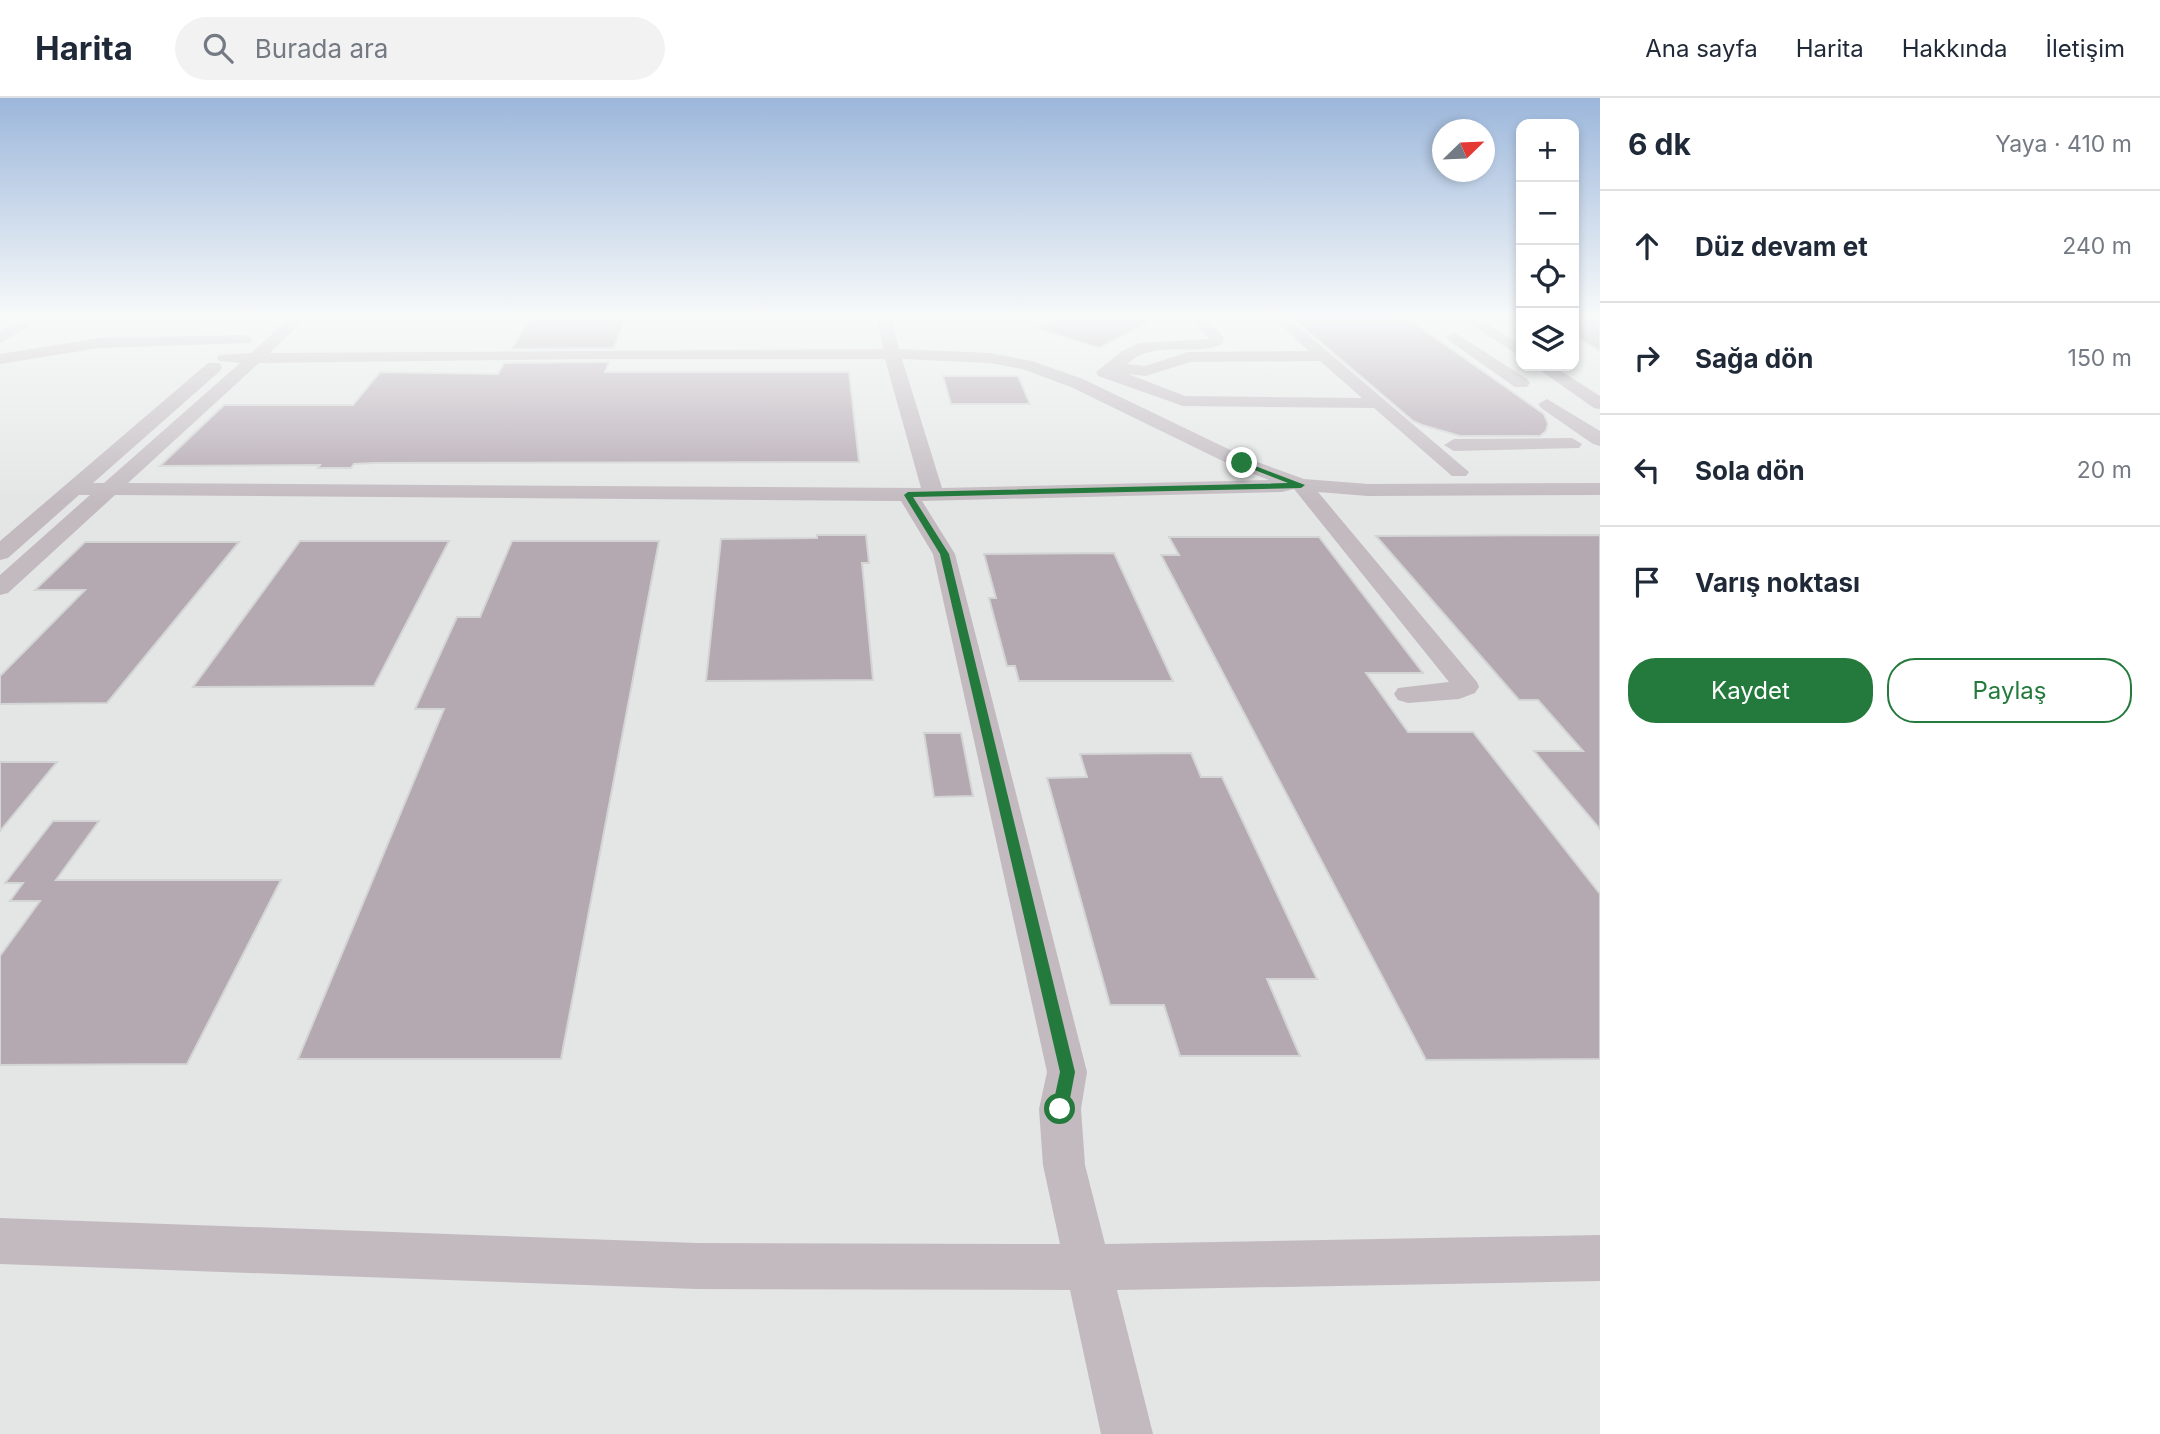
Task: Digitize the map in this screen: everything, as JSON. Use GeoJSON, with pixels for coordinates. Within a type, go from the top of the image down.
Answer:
{"type":"FeatureCollection","features":[{"type":"Feature","properties":{"kind":"street"},"geometry":{"type":"LineString","coordinates":[[0,553],[202,378]]}},
{"type":"Feature","properties":{"kind":"street"},"geometry":{"type":"LineString","coordinates":[[0,588],[109,489],[220,378]]}},
{"type":"Feature","properties":{"kind":"street"},"geometry":{"type":"LineString","coordinates":[[898,378],[921,494],[944,554],[1067,1072],[1060,1109],[1065,1165],[1127,1434]]}},
{"type":"Feature","properties":{"kind":"street"},"geometry":{"type":"LineString","coordinates":[[1107,378],[1246,446],[1308,472],[1368,490],[1600,489]]}},
{"type":"Feature","properties":{"kind":"street"},"geometry":{"type":"LineString","coordinates":[[1112,378],[1184,401],[1377,403]]}},
{"type":"Feature","properties":{"kind":"street"},"geometry":{"type":"LineString","coordinates":[[1348,378],[1459,472]]}},
{"type":"Feature","properties":{"kind":"street"},"geometry":{"type":"LineString","coordinates":[[1514,378],[1521,383]]}},
{"type":"Feature","properties":{"kind":"street"},"geometry":{"type":"LineString","coordinates":[[1561,378],[1600,404]]}},
{"type":"Feature","properties":{"kind":"street"},"geometry":{"type":"LineString","coordinates":[[1585,378],[1600,388]]}},
{"type":"Feature","properties":{"kind":"street"},"geometry":{"type":"LineString","coordinates":[[1547,404],[1589,436]]}},
{"type":"Feature","properties":{"kind":"street"},"geometry":{"type":"LineString","coordinates":[[1454,445],[1506,444],[1589,436]]}},
{"type":"Feature","properties":{"kind":"street"},"geometry":{"type":"LineString","coordinates":[[1506,444],[1531,464]]}},
{"type":"Feature","properties":{"kind":"street"},"geometry":{"type":"LineString","coordinates":[[75,489],[921,494],[1308,472],[1600,471]]}},
{"type":"Feature","properties":{"kind":"street"},"geometry":{"type":"LineString","coordinates":[[1308,472],[1464,682],[1465,687],[1459,690],[1408,694]]}},
{"type":"Feature","properties":{"kind":"street"},"geometry":{"type":"LineString","coordinates":[[0,1241],[697,1266],[1088,1268],[1600,1258]]}},
{"type":"Feature","properties":{"kind":"shaded area"},"geometry":{"type":"Polygon","coordinates":[[[0,378],[1600,378],[1600,1434],[0,1434],[0,378]]]}},
{"type":"Feature","properties":{"kind":"building"},"geometry":{"type":"Polygon","coordinates":[[[375,378],[850,378],[859,462],[374,463],[354,464],[351,468],[318,468],[320,465],[160,466],[224,405],[353,405],[375,378]]]}},
{"type":"Feature","properties":{"kind":"building"},"geometry":{"type":"Polygon","coordinates":[[[944,378],[1019,378],[1030,404],[951,404],[944,378]]]}},
{"type":"Feature","properties":{"kind":"building"},"geometry":{"type":"Polygon","coordinates":[[[1363,378],[1493,378],[1544,414],[1548,424],[1546,431],[1540,436],[1460,436],[1413,421],[1363,378]]]}},
{"type":"Feature","properties":{"kind":"building"},"geometry":{"type":"Polygon","coordinates":[[[817,535],[866,535],[869,563],[862,563],[873,680],[706,681],[721,539],[817,538],[817,535]]]}},
{"type":"Feature","properties":{"kind":"building"},"geometry":{"type":"Polygon","coordinates":[[[1600,535],[1600,829],[1534,751],[1583,751],[1538,700],[1519,700],[1376,536],[1600,535]]]}},
{"type":"Feature","properties":{"kind":"building"},"geometry":{"type":"Polygon","coordinates":[[[1169,537],[1319,537],[1423,673],[1366,673],[1408,732],[1473,732],[1600,894],[1600,1059],[1426,1060],[1161,555],[1179,555],[1169,537]]]}},
{"type":"Feature","properties":{"kind":"building"},"geometry":{"type":"Polygon","coordinates":[[[300,541],[449,541],[374,686],[193,687],[300,541]]]}},
{"type":"Feature","properties":{"kind":"building"},"geometry":{"type":"Polygon","coordinates":[[[512,541],[659,541],[561,1059],[298,1059],[444,709],[415,709],[457,617],[480,617],[512,541]]]}},
{"type":"Feature","properties":{"kind":"building"},"geometry":{"type":"Polygon","coordinates":[[[85,542],[239,542],[107,703],[0,704],[0,676],[85,590],[35,590],[85,542]]]}},
{"type":"Feature","properties":{"kind":"building"},"geometry":{"type":"Polygon","coordinates":[[[1114,553],[1173,681],[1019,681],[1015,666],[1007,666],[989,598],[996,598],[984,554],[1114,553]]]}},
{"type":"Feature","properties":{"kind":"building"},"geometry":{"type":"Polygon","coordinates":[[[924,733],[961,733],[973,796],[934,797],[924,733]]]}},
{"type":"Feature","properties":{"kind":"building"},"geometry":{"type":"Polygon","coordinates":[[[1191,753],[1201,777],[1222,777],[1317,979],[1267,979],[1300,1056],[1180,1056],[1164,1005],[1110,1005],[1047,778],[1087,777],[1080,754],[1191,753]]]}},
{"type":"Feature","properties":{"kind":"building"},"geometry":{"type":"Polygon","coordinates":[[[0,762],[57,762],[0,831],[0,762]]]}},
{"type":"Feature","properties":{"kind":"building"},"geometry":{"type":"Polygon","coordinates":[[[53,821],[99,821],[56,880],[281,880],[187,1064],[0,1065],[0,956],[40,901],[10,901],[23,883],[5,883],[53,821]]]}},
{"type":"Feature","properties":{"kind":"route"},"geometry":{"type":"LineString","coordinates":[[1060,1109],[1067,1072],[944,554],[908,495],[1301,485],[1242,463]]}}]}
